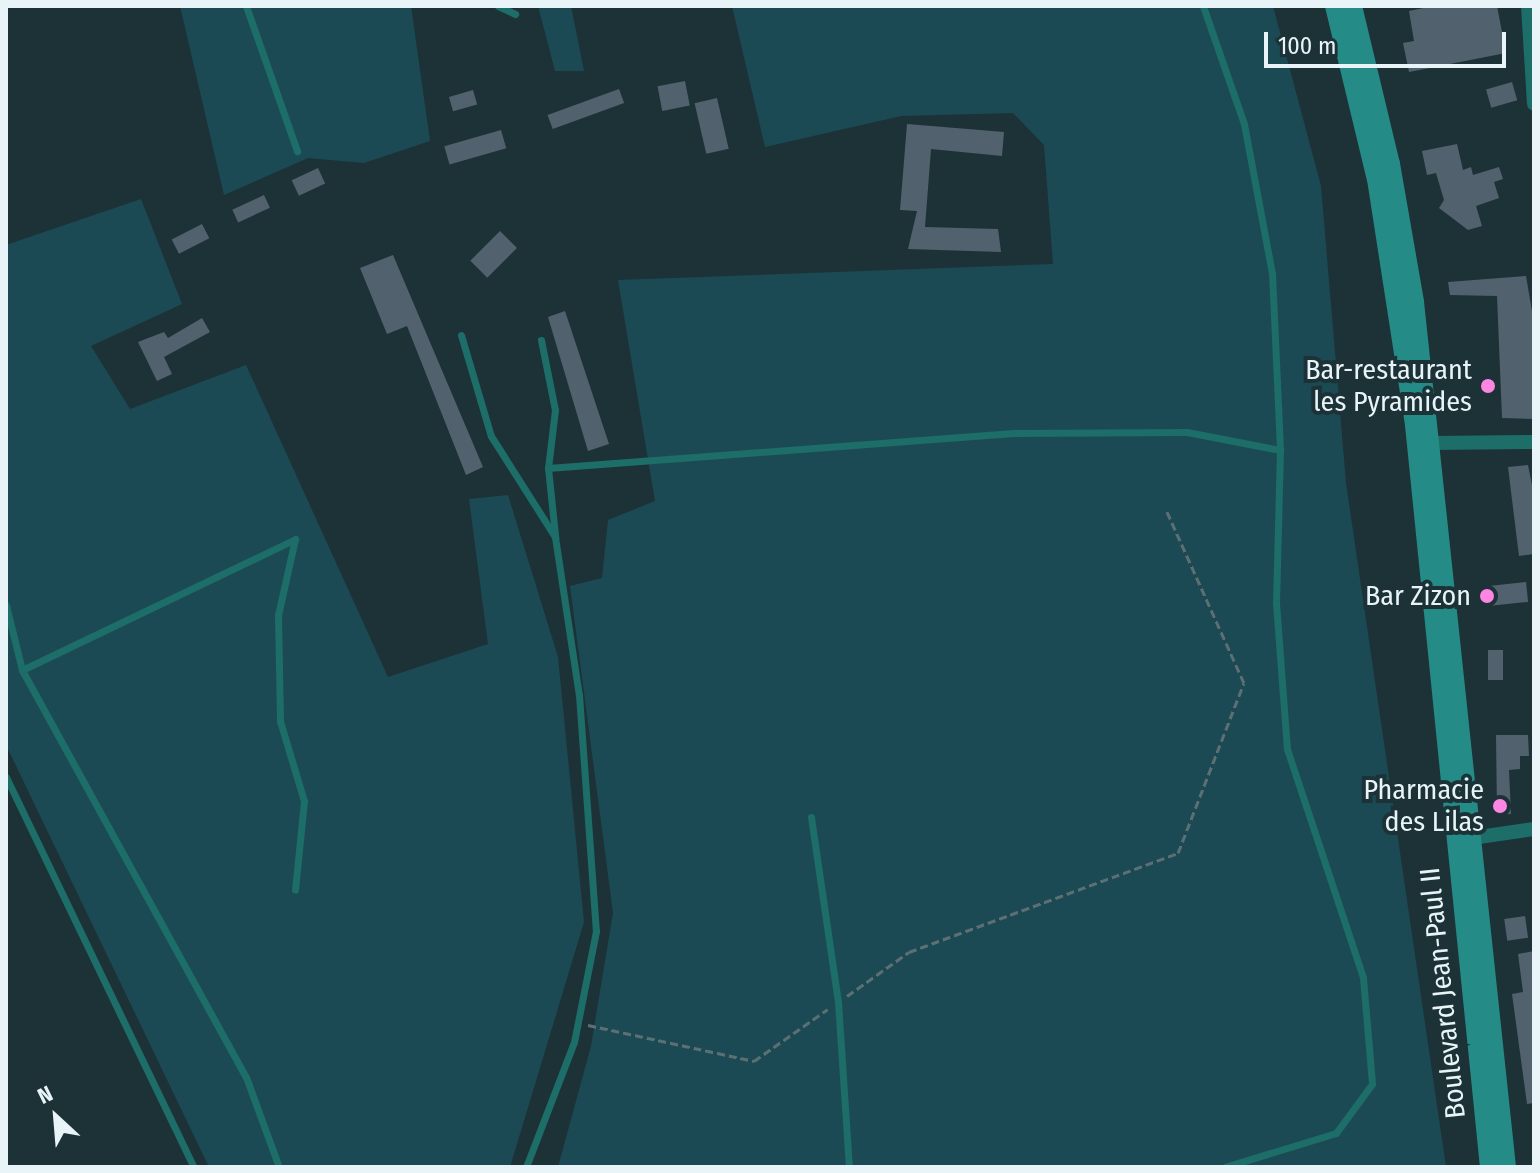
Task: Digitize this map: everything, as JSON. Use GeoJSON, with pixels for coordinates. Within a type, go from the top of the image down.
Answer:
{"type":"FeatureCollection","features":[{"type":"Feature","properties":{"kind":"main road","name":"Boulevard Jean-Paul II"},"geometry":{"type":"LineString","coordinates":[[1335,6],[1377,179],[1415,425],[1490,1167]]}},
{"type":"Feature","properties":{"kind":"main road","name":"Boulevard Jean-Paul II"},"geometry":{"type":"LineString","coordinates":[[1352,6],[1390,164],[1432,443],[1506,1167]]}},
{"type":"Feature","properties":{"kind":"street"},"geometry":{"type":"LineString","coordinates":[[1528,6],[1534,104]]}},
{"type":"Feature","properties":{"kind":"street"},"geometry":{"type":"LineString","coordinates":[[1432,443],[1534,442]]}},
{"type":"Feature","properties":{"kind":"street"},"geometry":{"type":"LineString","coordinates":[[1472,838],[1534,829]]}},
{"type":"Feature","properties":{"kind":"lane"},"geometry":{"type":"LineString","coordinates":[[246,6],[297,151]]}},
{"type":"Feature","properties":{"kind":"lane"},"geometry":{"type":"LineString","coordinates":[[498,6],[515,14]]}},
{"type":"Feature","properties":{"kind":"lane"},"geometry":{"type":"LineString","coordinates":[[1203,6],[1244,124],[1272,273],[1280,450],[1276,603],[1287,749],[1363,978],[1372,1084],[1336,1133],[1225,1167]]}},
{"type":"Feature","properties":{"kind":"lane"},"geometry":{"type":"LineString","coordinates":[[461,335],[491,436],[555,537]]}},
{"type":"Feature","properties":{"kind":"lane"},"geometry":{"type":"LineString","coordinates":[[526,1167],[578,1023],[596,931],[579,695],[555,537],[548,468],[555,410],[541,340]]}},
{"type":"Feature","properties":{"kind":"lane"},"geometry":{"type":"LineString","coordinates":[[548,468],[1017,433],[1187,432],[1280,450]]}},
{"type":"Feature","properties":{"kind":"lane"},"geometry":{"type":"LineString","coordinates":[[22,670],[295,539],[278,615],[280,721],[304,801],[295,890]]}},
{"type":"Feature","properties":{"kind":"lane"},"geometry":{"type":"LineString","coordinates":[[6,605],[22,670],[246,1077],[279,1167]]}},
{"type":"Feature","properties":{"kind":"lane"},"geometry":{"type":"LineString","coordinates":[[6,777],[194,1167]]}},
{"type":"Feature","properties":{"kind":"lane"},"geometry":{"type":"LineString","coordinates":[[811,817],[838,1002],[849,1167]]}},
{"type":"Feature","properties":{"kind":"path"},"geometry":{"type":"LineString","coordinates":[[578,1023],[754,1061],[909,952],[1178,853],[1244,683],[1167,512]]}},
{"type":"Feature","properties":{"kind":"shaded area"},"geometry":{"type":"Polygon","coordinates":[[[180,6],[411,6],[430,141],[364,163],[308,158],[224,195],[180,6]]]}},
{"type":"Feature","properties":{"kind":"shaded area"},"geometry":{"type":"Polygon","coordinates":[[[538,6],[571,6],[584,71],[555,71],[538,6]]]}},
{"type":"Feature","properties":{"kind":"shaded area"},"geometry":{"type":"Polygon","coordinates":[[[732,6],[1273,6],[1321,186],[1346,483],[1446,1167],[558,1167],[591,1046],[613,913],[570,586],[602,578],[608,520],[655,501],[618,280],[1053,264],[1044,145],[1013,113],[901,116],[765,147],[732,6]]]}},
{"type":"Feature","properties":{"kind":"shaded area"},"geometry":{"type":"Polygon","coordinates":[[[141,199],[182,304],[91,346],[130,409],[246,365],[388,677],[488,644],[469,499],[508,495],[558,657],[584,922],[510,1167],[209,1167],[6,745],[6,245],[141,199]]]}},
{"type":"Feature","properties":{"kind":"building"},"geometry":{"type":"Polygon","coordinates":[[[1433,6],[1497,6],[1506,53],[1409,72],[1403,43],[1414,41],[1409,11],[1433,6]]]}},
{"type":"Feature","properties":{"kind":"building"},"geometry":{"type":"Polygon","coordinates":[[[685,81],[690,106],[662,111],[658,86],[685,81]]]}},
{"type":"Feature","properties":{"kind":"building"},"geometry":{"type":"Polygon","coordinates":[[[1512,82],[1517,100],[1491,108],[1486,89],[1512,82]]]}},
{"type":"Feature","properties":{"kind":"building"},"geometry":{"type":"Polygon","coordinates":[[[619,89],[624,103],[553,129],[548,115],[619,89]]]}},
{"type":"Feature","properties":{"kind":"building"},"geometry":{"type":"Polygon","coordinates":[[[473,90],[477,104],[453,111],[449,97],[473,90]]]}},
{"type":"Feature","properties":{"kind":"building"},"geometry":{"type":"Polygon","coordinates":[[[717,98],[729,149],[706,154],[695,103],[717,98]]]}},
{"type":"Feature","properties":{"kind":"building"},"geometry":{"type":"Polygon","coordinates":[[[907,124],[1004,132],[1002,156],[931,149],[925,227],[998,229],[1001,252],[908,249],[917,211],[900,210],[907,124]]]}},
{"type":"Feature","properties":{"kind":"building"},"geometry":{"type":"Polygon","coordinates":[[[501,130],[506,148],[450,165],[444,146],[501,130]]]}},
{"type":"Feature","properties":{"kind":"building"},"geometry":{"type":"Polygon","coordinates":[[[1457,144],[1463,170],[1471,167],[1473,175],[1499,167],[1503,179],[1494,182],[1499,198],[1476,206],[1482,226],[1468,230],[1439,208],[1444,200],[1436,173],[1427,175],[1422,151],[1457,144]]]}},
{"type":"Feature","properties":{"kind":"building"},"geometry":{"type":"Polygon","coordinates":[[[318,168],[325,183],[299,196],[292,180],[318,168]]]}},
{"type":"Feature","properties":{"kind":"building"},"geometry":{"type":"Polygon","coordinates":[[[264,195],[270,208],[238,222],[232,210],[264,195]]]}},
{"type":"Feature","properties":{"kind":"building"},"geometry":{"type":"Polygon","coordinates":[[[202,224],[209,238],[179,254],[172,239],[202,224]]]}},
{"type":"Feature","properties":{"kind":"building"},"geometry":{"type":"Polygon","coordinates":[[[500,231],[517,248],[487,278],[470,261],[500,231]]]}},
{"type":"Feature","properties":{"kind":"building"},"geometry":{"type":"Polygon","coordinates":[[[393,255],[483,467],[466,475],[407,326],[387,334],[360,268],[393,255]]]}},
{"type":"Feature","properties":{"kind":"building"},"geometry":{"type":"Polygon","coordinates":[[[1526,276],[1534,323],[1534,419],[1502,418],[1497,296],[1450,295],[1448,282],[1526,276]]]}},
{"type":"Feature","properties":{"kind":"building"},"geometry":{"type":"Polygon","coordinates":[[[565,311],[609,444],[588,451],[548,317],[565,311]]]}},
{"type":"Feature","properties":{"kind":"building"},"geometry":{"type":"Polygon","coordinates":[[[202,318],[210,332],[164,357],[172,374],[157,381],[138,342],[164,332],[168,338],[202,318]]]}},
{"type":"Feature","properties":{"kind":"building"},"geometry":{"type":"Polygon","coordinates":[[[1528,465],[1534,495],[1534,554],[1519,556],[1508,467],[1528,465]]]}},
{"type":"Feature","properties":{"kind":"building"},"geometry":{"type":"Polygon","coordinates":[[[1526,582],[1528,602],[1486,606],[1484,586],[1526,582]]]}},
{"type":"Feature","properties":{"kind":"building"},"geometry":{"type":"Polygon","coordinates":[[[1488,650],[1503,650],[1503,680],[1488,680],[1488,650]]]}},
{"type":"Feature","properties":{"kind":"building"},"geometry":{"type":"Polygon","coordinates":[[[1496,735],[1528,735],[1529,756],[1520,756],[1520,769],[1509,770],[1511,814],[1497,815],[1496,735]]]}},
{"type":"Feature","properties":{"kind":"building"},"geometry":{"type":"Polygon","coordinates":[[[1525,916],[1528,938],[1507,941],[1504,919],[1525,916]]]}},
{"type":"Feature","properties":{"kind":"building"},"geometry":{"type":"Polygon","coordinates":[[[1534,951],[1534,1103],[1527,1104],[1512,994],[1523,992],[1518,954],[1534,951]]]}},
{"type":"Feature","properties":{"kind":"place","name":"Bar-restaurant les Pyramides"},"geometry":{"type":"Point","coordinates":[1488,386]}},
{"type":"Feature","properties":{"kind":"place","name":"Bar Zizon"},"geometry":{"type":"Point","coordinates":[1487,596]}},
{"type":"Feature","properties":{"kind":"place","name":"Pharmacie des Lilas"},"geometry":{"type":"Point","coordinates":[1500,806]}}]}
